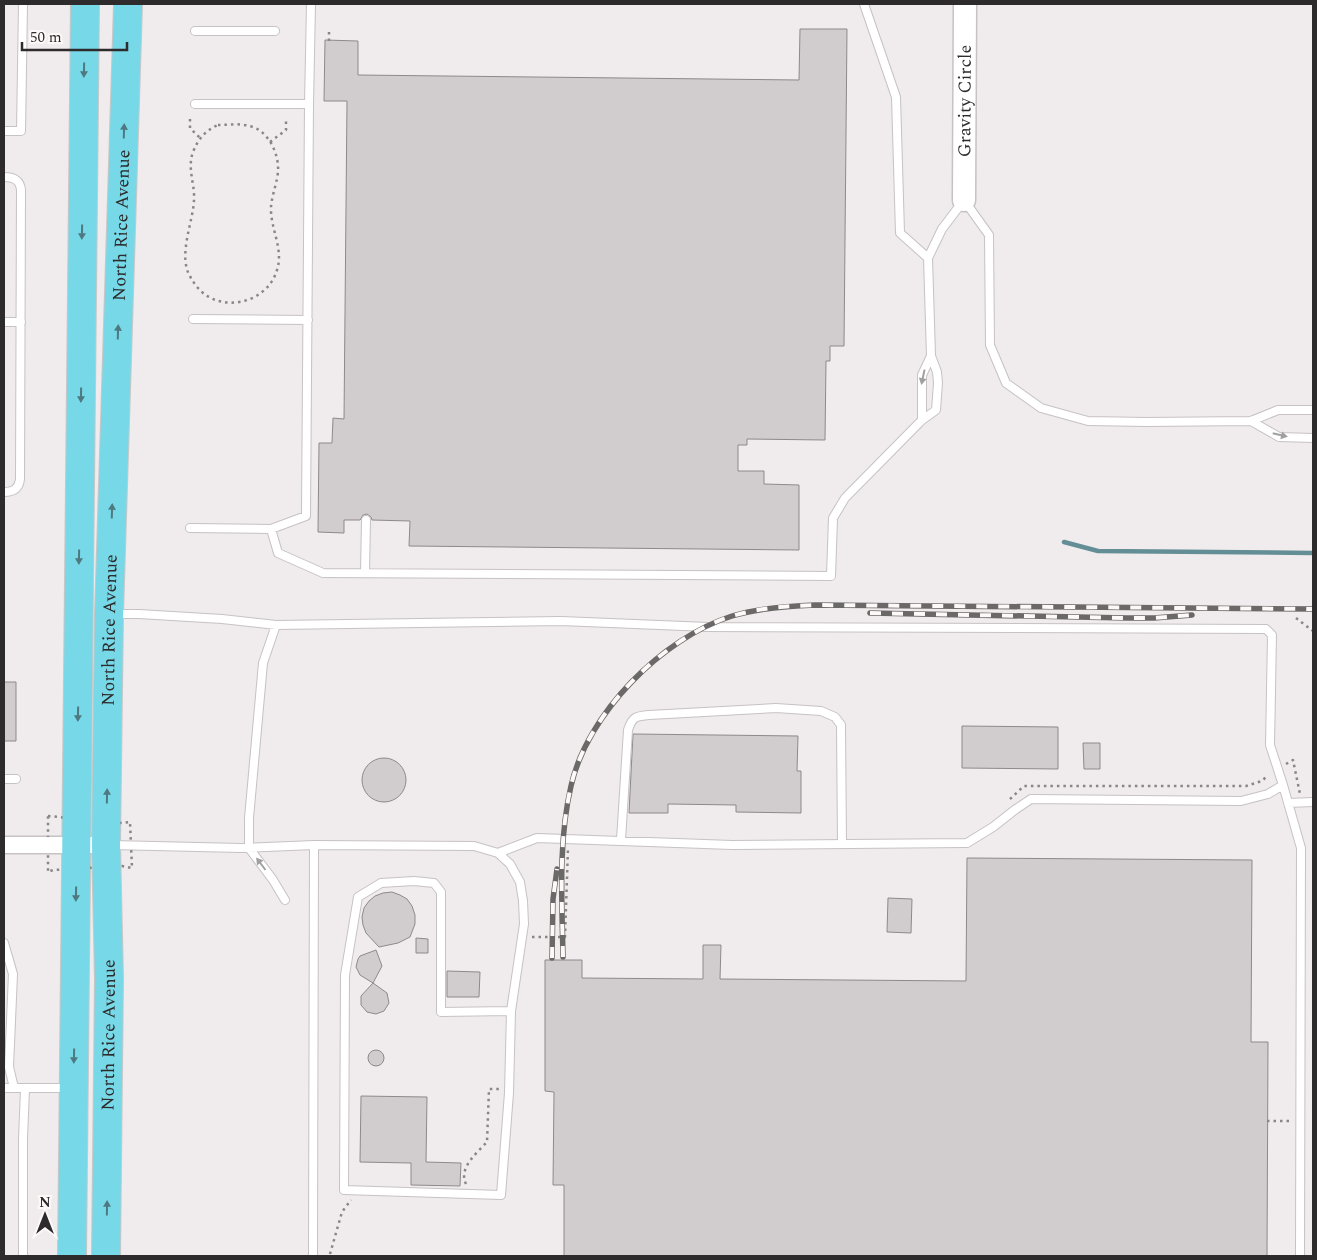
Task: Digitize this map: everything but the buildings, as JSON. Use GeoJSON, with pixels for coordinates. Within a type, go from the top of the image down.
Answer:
{"type":"FeatureCollection","features":[{"type":"Feature","properties":{"kind":"highway","name":"North Rice Avenue"},"geometry":{"type":"LineString","coordinates":[[72,1256],[85,4]]}},
{"type":"Feature","properties":{"kind":"highway","name":"North Rice Avenue"},"geometry":{"type":"LineString","coordinates":[[106,1256],[109,980],[106,845],[109,614],[128,4]]}},
{"type":"Feature","properties":{"kind":"street","name":"Gravity Circle"},"geometry":{"type":"LineString","coordinates":[[964,200],[965,4]]}},
{"type":"Feature","properties":{"kind":"street"},"geometry":{"type":"LineString","coordinates":[[4,845],[106,845]]}},
{"type":"Feature","properties":{"kind":"lane"},"geometry":{"type":"LineString","coordinates":[[4,131],[21,131],[23,4]]}},
{"type":"Feature","properties":{"kind":"lane"},"geometry":{"type":"LineString","coordinates":[[190,528],[271,529],[306,516],[311,4],[320,4]]}},
{"type":"Feature","properties":{"kind":"lane"},"geometry":{"type":"LineString","coordinates":[[864,4],[896,97],[900,232],[928,258]]}},
{"type":"Feature","properties":{"kind":"lane"},"geometry":{"type":"LineString","coordinates":[[195,31],[275,31]]}},
{"type":"Feature","properties":{"kind":"lane"},"geometry":{"type":"LineString","coordinates":[[195,104],[309,104]]}},
{"type":"Feature","properties":{"kind":"lane"},"geometry":{"type":"LineString","coordinates":[[4,176],[15,179],[20,184],[21,190],[20,478],[18,487],[4,492]]}},
{"type":"Feature","properties":{"kind":"lane"},"geometry":{"type":"LineString","coordinates":[[271,529],[278,553],[323,572],[831,576],[833,518],[845,498],[922,420],[936,410],[937,372],[932,356],[928,258],[942,230],[964,200],[989,235],[990,345],[1006,383],[1041,408],[1088,421],[1251,421],[1278,410],[1313,410]]}},
{"type":"Feature","properties":{"kind":"lane"},"geometry":{"type":"LineString","coordinates":[[194,318],[308,320]]}},
{"type":"Feature","properties":{"kind":"lane"},"geometry":{"type":"LineString","coordinates":[[4,322],[21,322]]}},
{"type":"Feature","properties":{"kind":"lane"},"geometry":{"type":"LineString","coordinates":[[922,420],[922,375],[932,356]]}},
{"type":"Feature","properties":{"kind":"lane"},"geometry":{"type":"LineString","coordinates":[[1251,421],[1279,437],[1313,438]]}},
{"type":"Feature","properties":{"kind":"lane"},"geometry":{"type":"LineString","coordinates":[[365,573],[366,520]]}},
{"type":"Feature","properties":{"kind":"lane"},"geometry":{"type":"LineString","coordinates":[[109,614],[222,619],[276,625],[561,621],[708,627],[1266,629],[1272,635],[1270,745],[1301,848],[1302,1121],[1300,1256]]}},
{"type":"Feature","properties":{"kind":"lane"},"geometry":{"type":"LineString","coordinates":[[276,625],[263,663],[249,818],[249,848],[273,880],[285,900]]}},
{"type":"Feature","properties":{"kind":"lane"},"geometry":{"type":"LineString","coordinates":[[621,840],[628,730],[631,720],[635,716],[776,708],[821,711],[835,717],[841,725],[842,843]]}},
{"type":"Feature","properties":{"kind":"lane"},"geometry":{"type":"LineString","coordinates":[[4,779],[16,779]]}},
{"type":"Feature","properties":{"kind":"lane"},"geometry":{"type":"LineString","coordinates":[[498,853],[537,838],[732,845],[966,843],[994,827],[1031,798],[1241,801],[1268,794],[1283,784]]}},
{"type":"Feature","properties":{"kind":"lane"},"geometry":{"type":"LineString","coordinates":[[1288,803],[1313,802]]}},
{"type":"Feature","properties":{"kind":"lane"},"geometry":{"type":"LineString","coordinates":[[106,845],[249,848],[314,845],[474,846],[498,853],[510,864],[520,882],[524,924],[511,1011],[510,1089],[501,1194],[344,1190],[345,975],[358,897],[381,883],[414,881],[434,883],[441,892],[441,1012],[511,1011]]}},
{"type":"Feature","properties":{"kind":"lane"},"geometry":{"type":"LineString","coordinates":[[313,1256],[314,845]]}},
{"type":"Feature","properties":{"kind":"lane"},"geometry":{"type":"LineString","coordinates":[[4,943],[14,974],[9,1067],[14,1088]]}},
{"type":"Feature","properties":{"kind":"lane"},"geometry":{"type":"LineString","coordinates":[[4,1088],[74,1088]]}},
{"type":"Feature","properties":{"kind":"lane"},"geometry":{"type":"LineString","coordinates":[[23,1256],[25,1089]]}},
{"type":"Feature","properties":{"kind":"path"},"geometry":{"type":"LineString","coordinates":[[329,31],[329,41]]}},
{"type":"Feature","properties":{"kind":"path"},"geometry":{"type":"LineString","coordinates":[[190,119],[190,128],[200,138]]}},
{"type":"Feature","properties":{"kind":"path"},"geometry":{"type":"LineString","coordinates":[[234,119],[234,125]]}},
{"type":"Feature","properties":{"kind":"path"},"geometry":{"type":"LineString","coordinates":[[270,142],[286,130],[286,120]]}},
{"type":"Feature","properties":{"kind":"path"},"geometry":{"type":"LineString","coordinates":[[252,126],[270,142],[275,152],[278,166],[271,207],[272,224],[278,246],[277,271],[265,289],[256,297],[245,301],[233,302],[210,298],[203,293],[189,275],[187,267],[187,236],[194,201],[190,166],[193,151],[200,138],[214,127],[252,126]]}},
{"type":"Feature","properties":{"kind":"path"},"geometry":{"type":"LineString","coordinates":[[1296,618],[1313,631]]}},
{"type":"Feature","properties":{"kind":"path"},"geometry":{"type":"LineString","coordinates":[[1005,803],[1024,786],[1246,786],[1262,781],[1293,760],[1302,802]]}},
{"type":"Feature","properties":{"kind":"path"},"geometry":{"type":"LineString","coordinates":[[532,937],[565,937],[568,839]]}},
{"type":"Feature","properties":{"kind":"path"},"geometry":{"type":"LineString","coordinates":[[466,1194],[464,1181],[468,1162],[487,1142],[489,1089],[510,1089]]}},
{"type":"Feature","properties":{"kind":"path"},"geometry":{"type":"LineString","coordinates":[[1267,1121],[1302,1121]]}},
{"type":"Feature","properties":{"kind":"path"},"geometry":{"type":"LineString","coordinates":[[330,1254],[342,1212],[352,1197]]}},
{"type":"Feature","properties":{"kind":"waterway"},"geometry":{"type":"LineString","coordinates":[[1064,542],[1098,551],[1313,553]]}},
{"type":"Feature","properties":{"kind":"railway"},"geometry":{"type":"LineString","coordinates":[[563,957],[562,850],[571,786],[580,759],[593,732],[631,682],[655,660],[680,642],[706,627],[732,616],[752,611],[815,605],[1313,609]]}},
{"type":"Feature","properties":{"kind":"railway"},"geometry":{"type":"LineString","coordinates":[[870,613],[1127,618],[1192,615]]}},
{"type":"Feature","properties":{"kind":"railway"},"geometry":{"type":"LineString","coordinates":[[552,958],[553,899],[557,869]]}}]}
